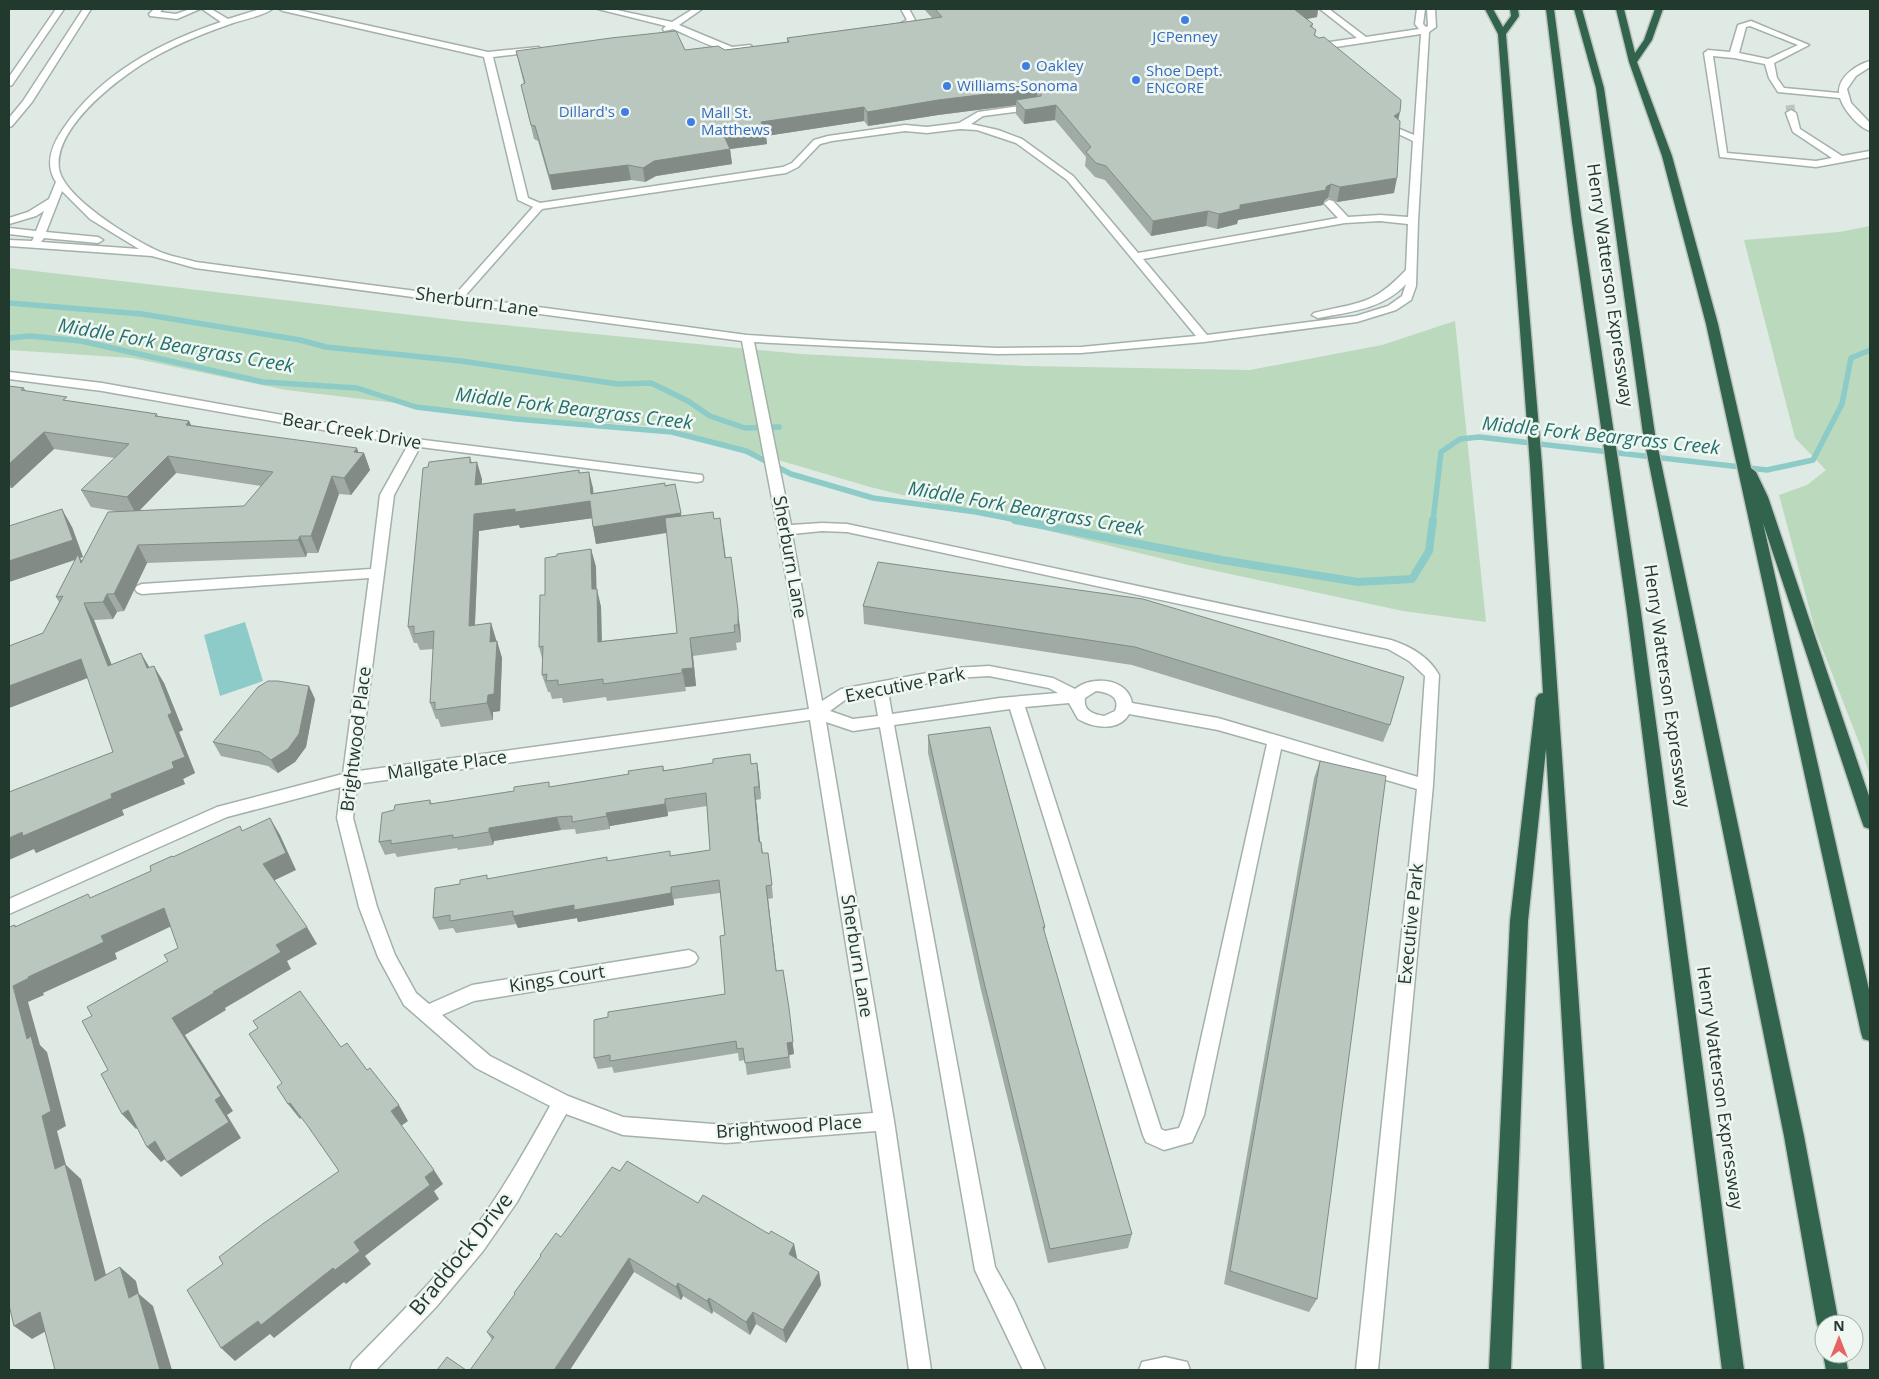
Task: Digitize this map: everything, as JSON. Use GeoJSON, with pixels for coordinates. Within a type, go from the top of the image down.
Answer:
{"type":"FeatureCollection","features":[{"type":"Feature","properties":{"kind":"highway"},"geometry":{"type":"LineString","coordinates":[[1489,9],[1502,34],[1536,465],[1593,1370]]}},
{"type":"Feature","properties":{"kind":"highway"},"geometry":{"type":"LineString","coordinates":[[1502,34],[1515,16],[1514,9]]}},
{"type":"Feature","properties":{"kind":"highway","name":"Henry Watterson Expressway"},"geometry":{"type":"LineString","coordinates":[[1550,9],[1576,212],[1615,476],[1708,1164],[1733,1370]]}},
{"type":"Feature","properties":{"kind":"highway","name":"Henry Watterson Expressway"},"geometry":{"type":"LineString","coordinates":[[1578,9],[1600,88],[1649,434],[1794,1136],[1826,1314]]}},
{"type":"Feature","properties":{"kind":"highway"},"geometry":{"type":"LineString","coordinates":[[1620,9],[1634,62],[1667,156],[1712,324],[1737,443],[1870,822]]}},
{"type":"Feature","properties":{"kind":"highway"},"geometry":{"type":"LineString","coordinates":[[1634,62],[1648,40],[1659,9]]}},
{"type":"Feature","properties":{"kind":"highway"},"geometry":{"type":"LineString","coordinates":[[1755,496],[1870,1033]]}},
{"type":"Feature","properties":{"kind":"highway"},"geometry":{"type":"LineString","coordinates":[[1500,1370],[1519,921],[1548,657]]}},
{"type":"Feature","properties":{"kind":"street"},"geometry":{"type":"LineString","coordinates":[[9,83],[60,9]]}},
{"type":"Feature","properties":{"kind":"street"},"geometry":{"type":"LineString","coordinates":[[9,124],[27,102],[87,9]]}},
{"type":"Feature","properties":{"kind":"street"},"geometry":{"type":"LineString","coordinates":[[159,9],[153,14],[177,17],[196,9]]}},
{"type":"Feature","properties":{"kind":"street"},"geometry":{"type":"LineString","coordinates":[[206,9],[227,22]]}},
{"type":"Feature","properties":{"kind":"street","name":"Sherburn Lane"},"geometry":{"type":"LineString","coordinates":[[148,250],[97,221],[83,210],[54,171],[60,141],[77,114],[97,93],[122,74],[159,51],[227,22],[268,9]]}},
{"type":"Feature","properties":{"kind":"street"},"geometry":{"type":"LineString","coordinates":[[282,9],[488,55],[549,48]]}},
{"type":"Feature","properties":{"kind":"street"},"geometry":{"type":"LineString","coordinates":[[602,9],[672,25],[731,50],[764,46]]}},
{"type":"Feature","properties":{"kind":"street"},"geometry":{"type":"LineString","coordinates":[[660,33],[698,9]]}},
{"type":"Feature","properties":{"kind":"street"},"geometry":{"type":"LineString","coordinates":[[887,31],[906,25],[911,20],[905,9]]}},
{"type":"Feature","properties":{"kind":"street"},"geometry":{"type":"LineString","coordinates":[[1324,9],[1364,40]]}},
{"type":"Feature","properties":{"kind":"street"},"geometry":{"type":"LineString","coordinates":[[747,338],[997,351],[1081,350],[1204,339],[1306,326],[1357,319],[1392,308],[1407,298],[1412,286],[1413,221],[1425,31],[1419,24],[1421,9]]}},
{"type":"Feature","properties":{"kind":"street"},"geometry":{"type":"LineString","coordinates":[[1316,47],[1425,31],[1432,27],[1431,9]]}},
{"type":"Feature","properties":{"kind":"street"},"geometry":{"type":"LineString","coordinates":[[1734,55],[1742,25],[1751,23],[1805,45],[1770,62],[1734,55],[1708,53],[1723,155],[1816,164],[1840,158],[1870,154]]}},
{"type":"Feature","properties":{"kind":"street"},"geometry":{"type":"LineString","coordinates":[[488,55],[523,200],[538,206],[786,170],[795,166],[817,142],[831,138],[906,128],[926,130],[960,126],[977,127],[1018,141],[1070,178],[1204,339]]}},
{"type":"Feature","properties":{"kind":"street"},"geometry":{"type":"LineString","coordinates":[[1770,62],[1773,78],[1788,98]]}},
{"type":"Feature","properties":{"kind":"street"},"geometry":{"type":"LineString","coordinates":[[1870,64],[1848,78],[1843,86],[1842,96],[1851,110],[1870,128]]}},
{"type":"Feature","properties":{"kind":"street"},"geometry":{"type":"LineString","coordinates":[[1781,90],[1842,96]]}},
{"type":"Feature","properties":{"kind":"street"},"geometry":{"type":"LineString","coordinates":[[960,126],[981,114],[1036,107]]}},
{"type":"Feature","properties":{"kind":"street"},"geometry":{"type":"LineString","coordinates":[[1792,113],[1796,130],[1840,158]]}},
{"type":"Feature","properties":{"kind":"street"},"geometry":{"type":"LineString","coordinates":[[1397,131],[1418,140]]}},
{"type":"Feature","properties":{"kind":"street"},"geometry":{"type":"LineString","coordinates":[[36,245],[61,181]]}},
{"type":"Feature","properties":{"kind":"street"},"geometry":{"type":"LineString","coordinates":[[9,221],[32,214],[53,201]]}},
{"type":"Feature","properties":{"kind":"street"},"geometry":{"type":"LineString","coordinates":[[1329,204],[1345,220]]}},
{"type":"Feature","properties":{"kind":"street"},"geometry":{"type":"LineString","coordinates":[[456,300],[538,206]]}},
{"type":"Feature","properties":{"kind":"street"},"geometry":{"type":"LineString","coordinates":[[1136,257],[1345,220],[1380,218],[1413,221]]}},
{"type":"Feature","properties":{"kind":"street","name":"Sherburn Lane"},"geometry":{"type":"LineString","coordinates":[[9,231],[41,233],[148,250],[195,265],[747,338],[785,530],[817,713],[884,1121],[920,1370]]}},
{"type":"Feature","properties":{"kind":"street","name":"Sherburn Lane"},"geometry":{"type":"LineString","coordinates":[[9,244],[148,250]]}},
{"type":"Feature","properties":{"kind":"street","name":"Bear Creek Drive"},"geometry":{"type":"LineString","coordinates":[[9,375],[102,387],[416,443],[698,478]]}},
{"type":"Feature","properties":{"kind":"street","name":"Brightwood Place"},"geometry":{"type":"LineString","coordinates":[[416,443],[387,496],[345,818],[368,907],[387,957],[410,999],[483,1062],[562,1103],[623,1126],[726,1134],[884,1121]]}},
{"type":"Feature","properties":{"kind":"street","name":"Executive Park"},"geometry":{"type":"LineString","coordinates":[[785,530],[822,527],[847,528],[1391,644],[1409,652],[1432,675],[1425,785],[1367,1370]]}},
{"type":"Feature","properties":{"kind":"street"},"geometry":{"type":"LineString","coordinates":[[142,589],[377,573]]}},
{"type":"Feature","properties":{"kind":"street","name":"Executive Park"},"geometry":{"type":"LineString","coordinates":[[817,713],[841,695],[954,673],[989,671],[1053,683],[1077,698]]}},
{"type":"Feature","properties":{"kind":"street","name":"Executive Park"},"geometry":{"type":"LineString","coordinates":[[1107,686],[1122,695],[1126,701],[1126,708],[1122,715],[1115,719],[1096,721],[1080,712],[1076,704],[1081,691],[1088,687],[1107,686]]}},
{"type":"Feature","properties":{"kind":"street"},"geometry":{"type":"LineString","coordinates":[[880,687],[985,1270],[1006,1309],[1034,1370]]}},
{"type":"Feature","properties":{"kind":"street","name":"Executive Park"},"geometry":{"type":"LineString","coordinates":[[817,713],[854,725],[1016,703],[1077,698]]}},
{"type":"Feature","properties":{"kind":"street"},"geometry":{"type":"LineString","coordinates":[[1016,703],[1153,1135],[1164,1141],[1185,1135],[1194,1116],[1275,741]]}},
{"type":"Feature","properties":{"kind":"street"},"geometry":{"type":"LineString","coordinates":[[1126,708],[1218,724],[1425,785]]}},
{"type":"Feature","properties":{"kind":"street","name":"Mallgate Place"},"geometry":{"type":"LineString","coordinates":[[9,907],[223,812],[350,779],[817,713]]}},
{"type":"Feature","properties":{"kind":"street","name":"Kings Court"},"geometry":{"type":"LineString","coordinates":[[428,1013],[472,993],[689,958]]}},
{"type":"Feature","properties":{"kind":"street","name":"Braddock Drive"},"geometry":{"type":"LineString","coordinates":[[361,1370],[447,1278],[489,1226],[510,1196],[562,1103]]}},
{"type":"Feature","properties":{"kind":"street"},"geometry":{"type":"LineString","coordinates":[[1150,1370],[1164,1368],[1179,1370]]}},
{"type":"Feature","properties":{"kind":"green space"},"geometry":{"type":"Polygon","coordinates":[[[1870,226],[1870,776],[1860,745],[1815,630],[1779,495],[1807,485],[1826,470],[1795,438],[1744,240],[1839,232],[1870,226]]]}},
{"type":"Feature","properties":{"kind":"green space"},"geometry":{"type":"Polygon","coordinates":[[[9,268],[463,321],[801,354],[1027,366],[1250,370],[1382,345],[1455,321],[1486,622],[1403,611],[1188,565],[870,487],[666,427],[523,418],[286,390],[132,358],[9,350],[9,268]]]}},
{"type":"Feature","properties":{"kind":"water"},"geometry":{"type":"Polygon","coordinates":[[[245,622],[263,681],[220,696],[204,635],[245,622]]]}},
{"type":"Feature","properties":{"kind":"building","name":"Mall St. Matthews"},"geometry":{"type":"Polygon","coordinates":[[[935,9],[1294,9],[1313,24],[1310,26],[1316,30],[1314,35],[1319,38],[1324,37],[1401,100],[1400,112],[1394,116],[1400,121],[1397,178],[1340,187],[1331,184],[1326,187],[1326,190],[1240,205],[1240,209],[1219,214],[1208,211],[1153,221],[1106,166],[1096,163],[1086,152],[1091,147],[1056,105],[1025,110],[1016,100],[1041,96],[1041,90],[1037,88],[938,100],[867,112],[864,107],[761,122],[765,130],[724,136],[730,149],[654,161],[643,168],[628,165],[549,175],[535,126],[531,125],[521,85],[525,83],[516,51],[676,31],[685,50],[718,46],[725,50],[789,42],[787,38],[942,17],[935,9]]]}},
{"type":"Feature","properties":{"kind":"building"},"geometry":{"type":"Polygon","coordinates":[[[9,386],[24,388],[21,390],[67,397],[63,400],[157,414],[155,416],[189,421],[186,425],[357,448],[354,452],[364,453],[344,478],[332,476],[311,536],[300,536],[298,540],[138,545],[114,594],[107,594],[103,602],[84,603],[108,666],[141,653],[147,668],[154,666],[172,713],[168,715],[185,757],[172,762],[174,768],[111,794],[112,798],[23,836],[22,832],[9,838],[9,792],[113,752],[81,659],[9,686],[9,646],[43,633],[63,596],[56,597],[78,554],[81,563],[108,512],[244,506],[273,472],[168,456],[127,497],[81,490],[129,444],[44,432],[9,464],[9,386]]]}},
{"type":"Feature","properties":{"kind":"building"},"geometry":{"type":"Polygon","coordinates":[[[470,457],[470,463],[477,462],[475,485],[579,470],[579,473],[589,472],[591,494],[665,483],[665,486],[675,484],[681,513],[593,527],[590,501],[515,512],[515,509],[474,514],[469,626],[491,623],[490,642],[497,641],[494,694],[488,695],[487,703],[435,710],[435,702],[430,703],[434,631],[414,634],[414,626],[408,627],[423,468],[428,467],[429,462],[470,457]]]}},
{"type":"Feature","properties":{"kind":"building"},"geometry":{"type":"Polygon","coordinates":[[[62,509],[73,540],[9,561],[9,526],[62,509]]]}},
{"type":"Feature","properties":{"kind":"building"},"geometry":{"type":"Polygon","coordinates":[[[713,512],[714,519],[720,518],[725,558],[731,557],[738,610],[738,625],[734,625],[735,632],[690,638],[693,668],[682,669],[682,673],[603,684],[603,679],[558,685],[558,680],[546,681],[547,674],[542,675],[543,646],[539,647],[540,595],[545,595],[545,558],[557,556],[557,554],[591,549],[592,589],[597,589],[598,642],[677,633],[665,518],[713,512]]]}},
{"type":"Feature","properties":{"kind":"building"},"geometry":{"type":"Polygon","coordinates":[[[878,562],[1143,599],[1404,677],[1390,725],[1135,647],[863,606],[878,562]]]}},
{"type":"Feature","properties":{"kind":"building"},"geometry":{"type":"Polygon","coordinates":[[[268,681],[309,686],[299,734],[288,749],[271,760],[260,752],[213,742],[258,687],[268,681]]]}},
{"type":"Feature","properties":{"kind":"building"},"geometry":{"type":"Polygon","coordinates":[[[990,727],[1045,927],[1043,927],[1132,1234],[1050,1249],[982,974],[928,735],[990,727]]]}},
{"type":"Feature","properties":{"kind":"building"},"geometry":{"type":"Polygon","coordinates":[[[750,754],[751,764],[757,763],[759,787],[754,787],[759,842],[761,842],[762,853],[768,853],[772,885],[766,886],[776,971],[783,970],[789,1008],[793,1042],[787,1043],[789,1057],[745,1063],[743,1048],[737,1049],[736,1041],[610,1061],[610,1055],[594,1058],[594,1020],[608,1017],[608,1012],[725,994],[720,936],[725,935],[719,880],[671,887],[671,893],[574,910],[574,905],[513,916],[513,911],[450,921],[450,915],[433,918],[435,888],[460,884],[460,880],[487,875],[487,879],[607,857],[607,861],[670,851],[670,856],[710,850],[706,793],[665,799],[665,804],[606,813],[607,816],[572,822],[572,816],[557,817],[489,828],[489,832],[453,838],[453,835],[391,844],[391,840],[379,842],[382,813],[394,810],[395,805],[430,800],[430,804],[514,791],[514,787],[549,782],[549,787],[629,774],[628,771],[663,766],[663,771],[713,763],[713,759],[750,754]]]}},
{"type":"Feature","properties":{"kind":"building"},"geometry":{"type":"Polygon","coordinates":[[[1320,761],[1386,776],[1317,1299],[1230,1271],[1320,761]]]}},
{"type":"Feature","properties":{"kind":"building"},"geometry":{"type":"Polygon","coordinates":[[[270,818],[286,853],[263,864],[307,927],[276,945],[281,952],[172,1018],[221,1096],[215,1100],[229,1122],[167,1162],[155,1141],[147,1147],[128,1110],[122,1114],[101,1074],[108,1070],[82,1021],[92,1016],[87,1007],[168,961],[164,955],[178,948],[164,908],[101,936],[104,942],[28,977],[13,986],[27,1039],[31,1036],[51,1111],[42,1116],[55,1169],[65,1164],[95,1281],[120,1267],[129,1298],[138,1293],[160,1370],[55,1370],[40,1312],[14,1326],[9,1305],[9,927],[15,925],[15,927],[88,894],[90,898],[151,871],[150,866],[172,856],[240,826],[242,831],[270,818]]]}},
{"type":"Feature","properties":{"kind":"building"},"geometry":{"type":"Polygon","coordinates":[[[300,991],[341,1047],[347,1043],[367,1070],[370,1068],[399,1105],[391,1111],[434,1170],[425,1177],[430,1185],[354,1242],[360,1251],[335,1270],[333,1268],[261,1325],[258,1321],[221,1348],[187,1290],[223,1264],[219,1257],[339,1171],[307,1125],[290,1103],[288,1104],[277,1087],[282,1083],[249,1034],[258,1028],[253,1021],[300,991]]]}},
{"type":"Feature","properties":{"kind":"building"},"geometry":{"type":"Polygon","coordinates":[[[627,1161],[698,1203],[703,1195],[769,1234],[771,1231],[794,1244],[789,1254],[819,1272],[783,1330],[753,1312],[746,1322],[709,1298],[707,1301],[678,1283],[676,1287],[629,1258],[554,1370],[470,1370],[494,1337],[487,1332],[556,1233],[561,1237],[612,1167],[620,1171],[627,1161]]]}},
{"type":"Feature","properties":{"kind":"building"},"geometry":{"type":"Polygon","coordinates":[[[447,1357],[466,1370],[437,1370],[447,1357]]]}},
{"type":"Feature","properties":{"kind":"waterway"},"geometry":{"type":"LineString","coordinates":[[9,303],[142,314],[300,340],[326,347],[461,361],[618,384],[651,383],[688,401],[710,416],[745,428],[779,427]]}},
{"type":"Feature","properties":{"kind":"waterway","name":"Middle Fork Beargrass Creek"},"geometry":{"type":"LineString","coordinates":[[9,338],[30,336],[81,341],[263,382],[357,388],[416,407],[516,419],[672,432],[746,451],[791,474],[873,498],[976,512],[1022,521]]}},
{"type":"Feature","properties":{"kind":"waterway","name":"Middle Fork Beargrass Creek"},"geometry":{"type":"LineString","coordinates":[[1433,521],[1441,452],[1460,439],[1479,437],[1767,470],[1813,460],[1842,404],[1851,358],[1870,350]]}},
{"type":"Feature","properties":{"kind":"waterway","name":"Middle Fork Beargrass Creek"},"geometry":{"type":"LineString","coordinates":[[1015,520],[1222,560],[1358,582],[1412,579],[1429,551],[1433,520]]}},
{"type":"Feature","properties":{"kind":"tunnel"},"geometry":{"type":"LineString","coordinates":[[1790,105],[1791,113]]}},
{"type":"Feature","properties":{"kind":"place","name":"JCPenney"},"geometry":{"type":"Point","coordinates":[1185,20]}},
{"type":"Feature","properties":{"kind":"place","name":"Oakley"},"geometry":{"type":"Point","coordinates":[1026,66]}},
{"type":"Feature","properties":{"kind":"place","name":"Shoe Dept. ENCORE"},"geometry":{"type":"Point","coordinates":[1136,80]}},
{"type":"Feature","properties":{"kind":"place","name":"Williams-Sonoma"},"geometry":{"type":"Point","coordinates":[947,86]}},
{"type":"Feature","properties":{"kind":"place","name":"Dillard's"},"geometry":{"type":"Point","coordinates":[625,112]}},
{"type":"Feature","properties":{"kind":"place","name":"Mall St. Matthews"},"geometry":{"type":"Point","coordinates":[691,122]}}]}
